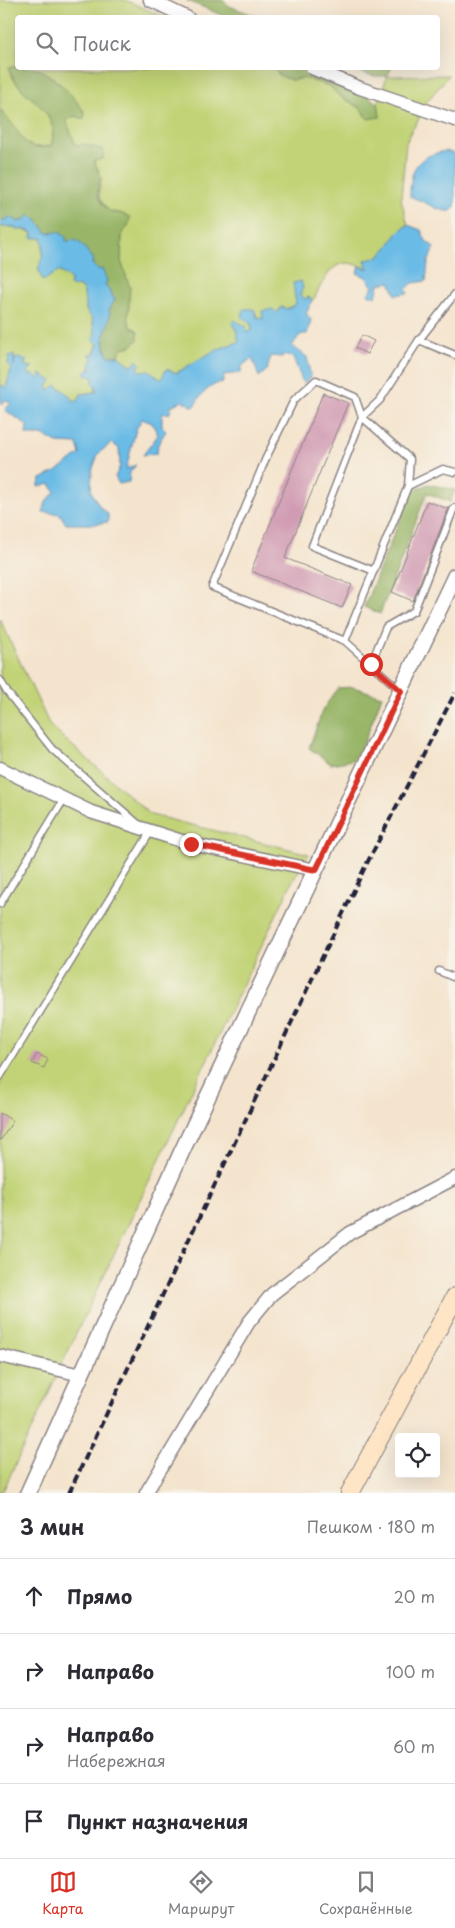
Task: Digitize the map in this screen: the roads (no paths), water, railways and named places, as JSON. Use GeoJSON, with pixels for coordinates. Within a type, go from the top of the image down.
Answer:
{"type":"FeatureCollection","features":[{"type":"Feature","properties":{"kind":"main road"},"geometry":{"type":"LineString","coordinates":[[350,1493],[455,1297]]}},
{"type":"Feature","properties":{"kind":"street"},"geometry":{"type":"LineString","coordinates":[[150,0],[182,15]]}},
{"type":"Feature","properties":{"kind":"street"},"geometry":{"type":"LineString","coordinates":[[317,70],[360,88],[455,120]]}},
{"type":"Feature","properties":{"kind":"street"},"geometry":{"type":"LineString","coordinates":[[28,1493],[182,1151],[455,576]]}},
{"type":"Feature","properties":{"kind":"street"},"geometry":{"type":"LineString","coordinates":[[0,768],[90,812],[191,844],[316,870]]}},
{"type":"Feature","properties":{"kind":"street"},"geometry":{"type":"LineString","coordinates":[[146,1493],[248,1322],[272,1294],[350,1232],[455,1178]]}},
{"type":"Feature","properties":{"kind":"street"},"geometry":{"type":"LineString","coordinates":[[0,1356],[81,1375]]}},
{"type":"Feature","properties":{"kind":"lane"},"geometry":{"type":"LineString","coordinates":[[374,571],[312,546],[362,417],[380,400],[419,340],[455,294]]}},
{"type":"Feature","properties":{"kind":"lane"},"geometry":{"type":"LineString","coordinates":[[419,340],[455,355]]}},
{"type":"Feature","properties":{"kind":"lane"},"geometry":{"type":"LineString","coordinates":[[345,641],[408,486],[410,459],[362,417],[355,397],[316,380],[294,400],[266,458],[212,587],[345,641],[401,691]]}},
{"type":"Feature","properties":{"kind":"lane"},"geometry":{"type":"LineString","coordinates":[[408,486],[444,469],[455,472]]}},
{"type":"Feature","properties":{"kind":"lane"},"geometry":{"type":"LineString","coordinates":[[371,664],[386,627],[414,611],[454,508]]}},
{"type":"Feature","properties":{"kind":"lane"},"geometry":{"type":"LineString","coordinates":[[0,680],[52,749],[147,830],[0,1077]]}},
{"type":"Feature","properties":{"kind":"lane"},"geometry":{"type":"LineString","coordinates":[[0,904],[64,799]]}},
{"type":"Feature","properties":{"kind":"lane"},"geometry":{"type":"LineString","coordinates":[[439,971],[455,978]]}},
{"type":"Feature","properties":{"kind":"water"},"geometry":{"type":"Polygon","coordinates":[[[446,151],[455,154],[455,207],[451,211],[436,208],[410,197],[411,179],[417,165],[428,156],[446,151]]]}},
{"type":"Feature","properties":{"kind":"water"},"geometry":{"type":"Polygon","coordinates":[[[29,215],[36,219],[47,233],[59,232],[67,238],[65,240],[70,242],[73,239],[80,243],[93,258],[92,264],[98,270],[102,269],[107,281],[105,284],[115,300],[109,308],[110,314],[104,341],[108,356],[118,356],[131,365],[134,365],[137,360],[141,365],[138,366],[139,371],[149,370],[161,380],[166,369],[177,373],[215,351],[239,342],[232,322],[234,320],[246,326],[247,333],[252,330],[251,324],[242,317],[244,309],[254,309],[257,317],[263,319],[262,311],[273,309],[277,313],[281,307],[288,309],[296,304],[293,283],[301,281],[303,287],[300,295],[305,299],[309,297],[312,301],[306,313],[311,320],[307,334],[301,334],[292,346],[307,357],[311,378],[303,383],[293,357],[284,354],[282,357],[271,356],[267,370],[259,377],[252,358],[242,366],[241,373],[224,375],[223,382],[214,385],[206,391],[194,407],[182,401],[171,406],[170,413],[162,414],[162,426],[166,431],[158,444],[157,453],[143,455],[158,435],[152,423],[142,419],[136,429],[126,469],[136,465],[130,472],[129,482],[119,484],[115,477],[120,466],[119,448],[111,443],[98,454],[92,471],[91,491],[100,507],[108,514],[108,522],[66,524],[60,514],[43,512],[46,502],[55,492],[50,484],[38,487],[41,479],[57,471],[80,454],[77,444],[57,443],[42,435],[26,435],[27,425],[5,410],[11,403],[4,400],[1,405],[0,384],[6,388],[11,369],[8,363],[9,356],[14,355],[14,366],[15,359],[19,358],[27,361],[24,363],[26,366],[33,367],[29,370],[28,374],[34,375],[38,379],[40,374],[52,381],[47,387],[49,390],[56,385],[74,401],[78,401],[81,394],[96,392],[96,386],[92,383],[94,379],[89,375],[85,376],[85,372],[90,370],[91,361],[94,359],[89,354],[94,354],[98,344],[92,339],[95,336],[92,318],[87,312],[83,289],[69,285],[71,281],[67,276],[58,271],[43,281],[38,269],[43,254],[42,238],[32,238],[33,233],[24,229],[0,227],[0,222],[11,217],[18,222],[26,219],[29,215]]]}},
{"type":"Feature","properties":{"kind":"water"},"geometry":{"type":"Polygon","coordinates":[[[408,225],[421,230],[426,241],[434,247],[428,263],[426,281],[413,283],[406,289],[408,293],[396,295],[390,282],[379,284],[376,297],[368,294],[373,287],[366,277],[357,273],[360,266],[368,269],[365,260],[380,255],[385,251],[397,234],[408,225]]]}},
{"type":"Feature","properties":{"kind":"railway"},"geometry":{"type":"LineString","coordinates":[[69,1493],[364,869],[455,693]]}}]}
